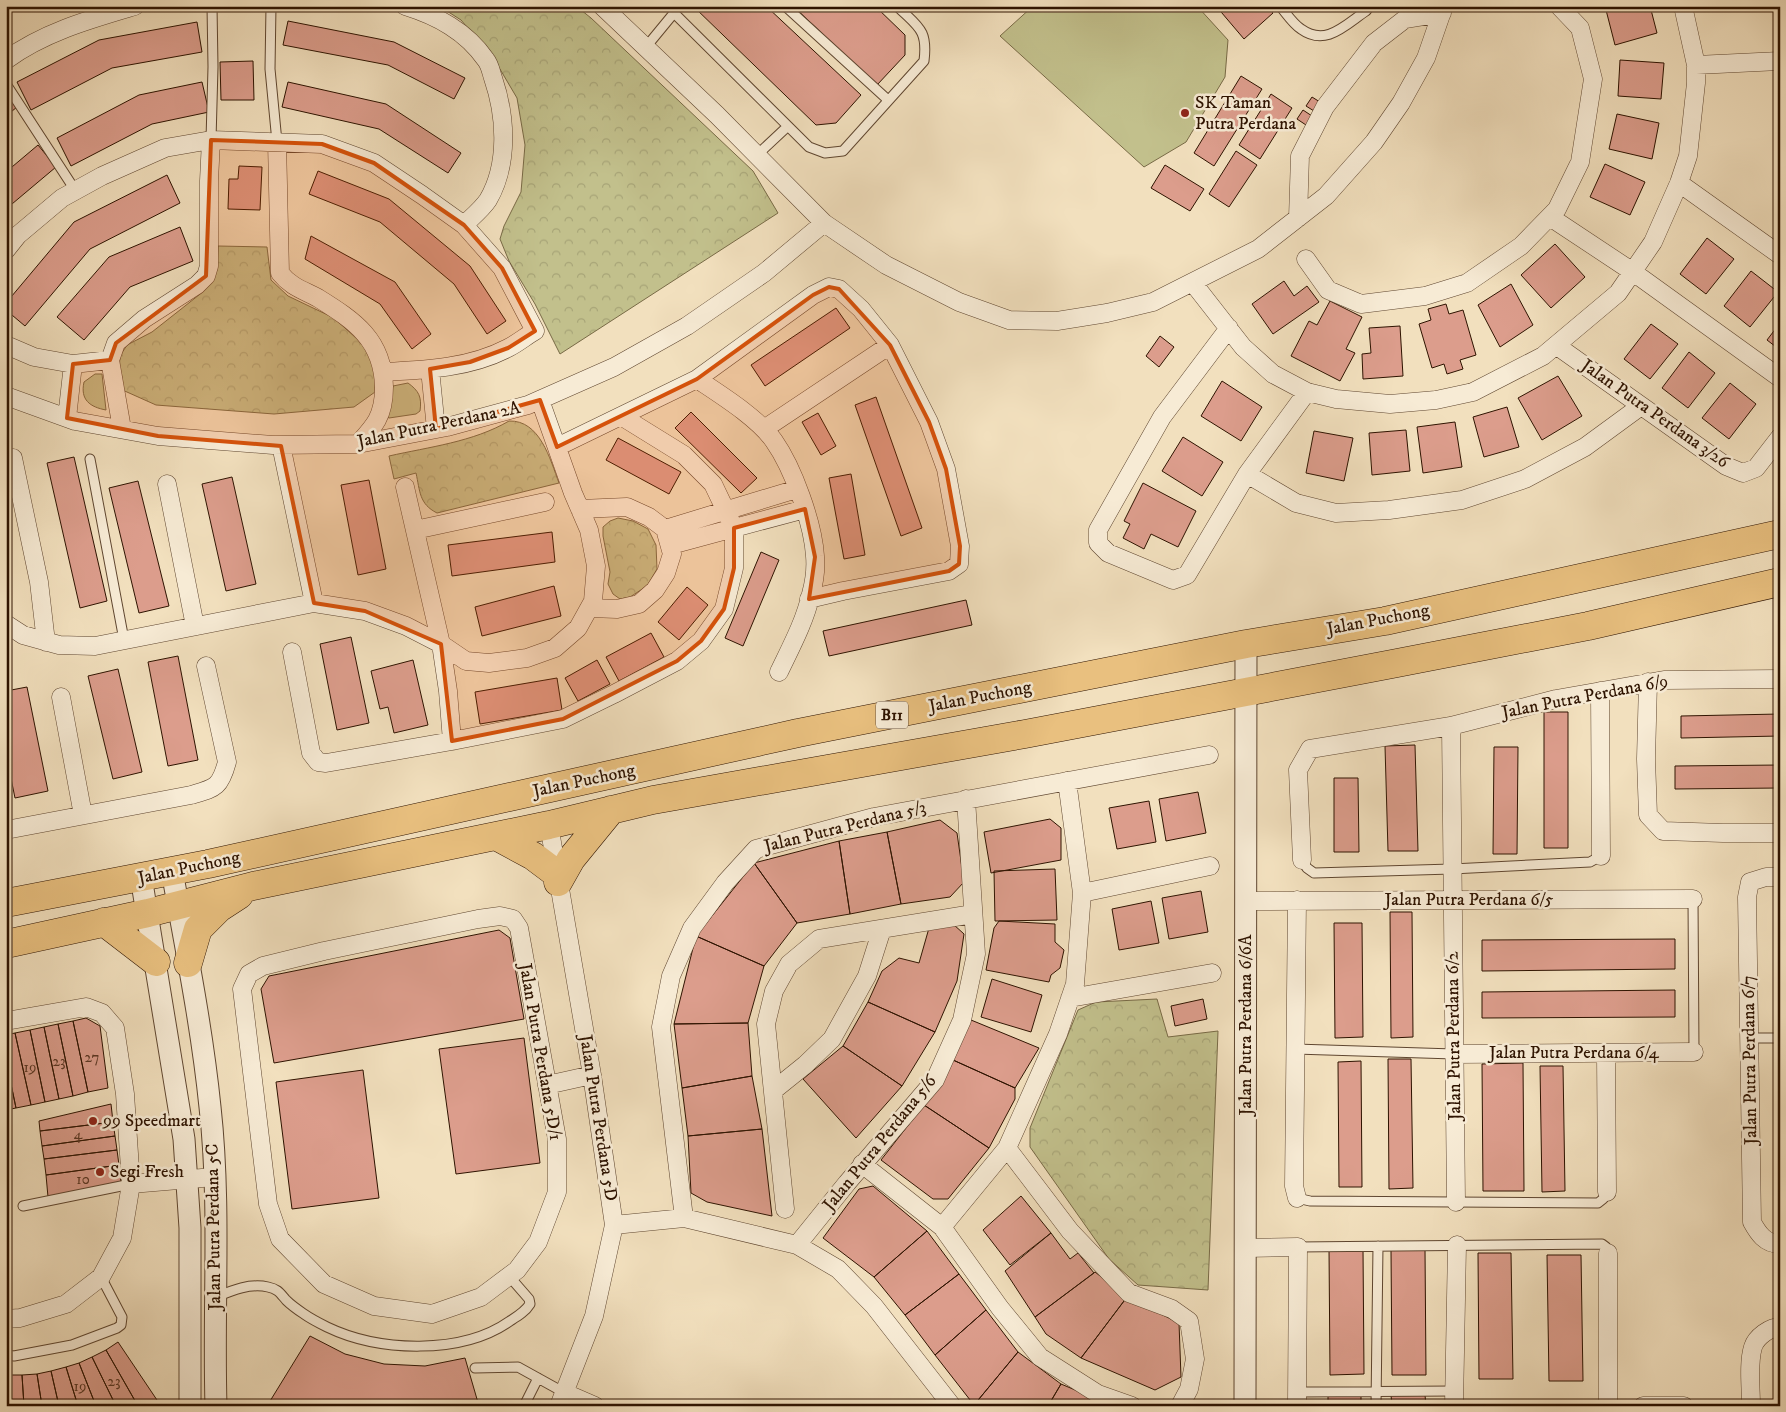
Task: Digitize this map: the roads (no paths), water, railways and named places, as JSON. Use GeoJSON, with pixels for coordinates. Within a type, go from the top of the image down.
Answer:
{"type":"FeatureCollection","features":[{"type":"Feature","properties":{"kind":"main road","name":"Jalan Puchong"},"geometry":{"type":"LineString","coordinates":[[6,904],[141,878],[807,731],[1246,644],[1385,621],[1780,534]]}},
{"type":"Feature","properties":{"kind":"main road","name":"Jalan Puchong"},"geometry":{"type":"LineString","coordinates":[[6,944],[148,914],[253,886],[550,825],[654,800],[1025,734],[1588,626],[1780,582]]}},
{"type":"Feature","properties":{"kind":"main road"},"geometry":{"type":"LineString","coordinates":[[446,811],[464,816],[526,806],[535,808],[550,825],[559,804],[571,794],[623,779],[636,770]]}},
{"type":"Feature","properties":{"kind":"main road"},"geometry":{"type":"LineString","coordinates":[[496,836],[533,856],[558,878],[611,810]]}},
{"type":"Feature","properties":{"kind":"main road"},"geometry":{"type":"LineString","coordinates":[[188,963],[198,929],[219,908],[253,886]]}},
{"type":"Feature","properties":{"kind":"main road"},"geometry":{"type":"LineString","coordinates":[[104,922],[156,962]]}},
{"type":"Feature","properties":{"kind":"street"},"geometry":{"type":"LineString","coordinates":[[6,60],[19,51],[81,22],[135,6]]}},
{"type":"Feature","properties":{"kind":"street"},"geometry":{"type":"LineString","coordinates":[[405,6],[430,14],[463,34],[487,61],[500,98],[503,138],[500,172],[487,201],[464,225]]}},
{"type":"Feature","properties":{"kind":"street"},"geometry":{"type":"LineString","coordinates":[[602,6],[717,115],[824,224],[886,265],[958,302],[1009,320],[1057,321],[1106,313],[1153,302],[1258,249],[1326,196],[1374,142],[1401,104],[1426,58],[1443,9]]}},
{"type":"Feature","properties":{"kind":"street"},"geometry":{"type":"LineString","coordinates":[[1306,259],[1328,290],[1361,304],[1425,296],[1467,283],[1521,246],[1550,217],[1557,209],[1580,162],[1593,79],[1580,28],[1559,6]]}},
{"type":"Feature","properties":{"kind":"street"},"geometry":{"type":"LineString","coordinates":[[1193,283],[1243,347],[1273,374],[1307,392],[1336,399],[1390,404],[1436,400],[1474,392],[1544,356],[1618,293],[1653,242],[1679,184],[1688,156],[1696,84],[1696,64],[1683,6]]}},
{"type":"Feature","properties":{"kind":"street"},"geometry":{"type":"LineString","coordinates":[[1298,218],[1300,156],[1325,107],[1374,43],[1405,19],[1443,9]]}},
{"type":"Feature","properties":{"kind":"street"},"geometry":{"type":"LineString","coordinates":[[1696,64],[1780,61]]}},
{"type":"Feature","properties":{"kind":"street"},"geometry":{"type":"LineString","coordinates":[[122,429],[110,360],[116,343],[144,319],[197,285],[206,276],[209,266],[208,181],[211,140]]}},
{"type":"Feature","properties":{"kind":"street"},"geometry":{"type":"LineString","coordinates":[[6,250],[18,235],[62,198],[75,190],[165,148],[211,140],[322,144],[374,163],[464,225],[502,268],[535,331],[508,348],[470,362],[430,369],[384,372]]}},
{"type":"Feature","properties":{"kind":"street"},"geometry":{"type":"LineString","coordinates":[[277,142],[280,273],[287,282],[353,321],[374,344],[384,372],[384,398],[377,420],[358,444]]}},
{"type":"Feature","properties":{"kind":"street"},"geometry":{"type":"LineString","coordinates":[[1679,184],[1780,254]]}},
{"type":"Feature","properties":{"kind":"street"},"geometry":{"type":"LineString","coordinates":[[1550,217],[1633,272],[1780,378]]}},
{"type":"Feature","properties":{"kind":"street","name":"Jalan Putra Perdana 2A"},"geometry":{"type":"LineString","coordinates":[[6,396],[75,421],[158,436],[281,445],[358,444],[436,429],[528,405],[614,367],[687,326],[764,273],[824,224]]}},
{"type":"Feature","properties":{"kind":"street"},"geometry":{"type":"LineString","coordinates":[[557,447],[697,379],[813,295],[829,287],[839,289],[861,309],[890,345],[929,422],[946,469],[960,546],[959,564],[949,571],[809,599]]}},
{"type":"Feature","properties":{"kind":"street"},"geometry":{"type":"LineString","coordinates":[[1229,328],[1162,417],[1098,530],[1098,543],[1108,553],[1173,580],[1187,575],[1247,474],[1307,392]]}},
{"type":"Feature","properties":{"kind":"street"},"geometry":{"type":"LineString","coordinates":[[6,345],[34,357],[73,364],[110,360]]}},
{"type":"Feature","properties":{"kind":"street"},"geometry":{"type":"LineString","coordinates":[[764,429],[890,345]]}},
{"type":"Feature","properties":{"kind":"street","name":"Jalan Putra Perdana 3/26"},"geometry":{"type":"LineString","coordinates":[[1557,346],[1726,466],[1743,473],[1756,468],[1780,437]]}},
{"type":"Feature","properties":{"kind":"street"},"geometry":{"type":"LineString","coordinates":[[67,418],[73,364]]}},
{"type":"Feature","properties":{"kind":"street"},"geometry":{"type":"LineString","coordinates":[[430,369],[436,429]]}},
{"type":"Feature","properties":{"kind":"street"},"geometry":{"type":"LineString","coordinates":[[697,379],[717,392],[764,429],[774,441],[789,469],[805,509],[815,557],[809,599],[797,633],[779,672]]}},
{"type":"Feature","properties":{"kind":"street"},"geometry":{"type":"LineString","coordinates":[[6,624],[23,635],[59,646],[95,646],[314,603],[365,611],[406,626],[441,644],[466,662],[489,663],[527,658],[555,648],[578,628],[594,601],[596,566],[589,530],[540,400]]}},
{"type":"Feature","properties":{"kind":"street"},"geometry":{"type":"LineString","coordinates":[[1247,474],[1296,503],[1336,513],[1389,510],[1462,500],[1525,479],[1585,447],[1641,406]]}},
{"type":"Feature","properties":{"kind":"street"},"geometry":{"type":"LineString","coordinates":[[292,652],[311,753],[318,762],[372,756],[452,742],[563,718],[676,662],[701,641],[724,609],[734,568],[734,528],[713,484],[684,455],[621,416]]}},
{"type":"Feature","properties":{"kind":"street"},"geometry":{"type":"LineString","coordinates":[[281,445],[314,603]]}},
{"type":"Feature","properties":{"kind":"street"},"geometry":{"type":"LineString","coordinates":[[12,458],[39,582],[46,642]]}},
{"type":"Feature","properties":{"kind":"street"},"geometry":{"type":"LineString","coordinates":[[168,484],[195,626]]}},
{"type":"Feature","properties":{"kind":"street"},"geometry":{"type":"LineString","coordinates":[[405,487],[441,644],[448,691],[452,742]]}},
{"type":"Feature","properties":{"kind":"street"},"geometry":{"type":"LineString","coordinates":[[668,537],[726,511],[797,489]]}},
{"type":"Feature","properties":{"kind":"street"},"geometry":{"type":"LineString","coordinates":[[416,530],[545,502]]}},
{"type":"Feature","properties":{"kind":"street"},"geometry":{"type":"LineString","coordinates":[[580,509],[627,507],[650,517],[668,537],[672,554],[666,573],[655,590],[639,604],[617,609],[590,608]]}},
{"type":"Feature","properties":{"kind":"street"},"geometry":{"type":"LineString","coordinates":[[668,537],[734,528],[805,509]]}},
{"type":"Feature","properties":{"kind":"street","name":"Jalan Putra Perdana 6/6A"},"geometry":{"type":"LineString","coordinates":[[1245,1406],[1246,644]]}},
{"type":"Feature","properties":{"kind":"street"},"geometry":{"type":"LineString","coordinates":[[6,830],[82,814],[190,795],[214,788],[223,776],[227,762],[206,666]]}},
{"type":"Feature","properties":{"kind":"street","name":"Jalan Putra Perdana 6/9"},"geometry":{"type":"LineString","coordinates":[[1302,860],[1298,770],[1310,749],[1451,726],[1556,699],[1648,682],[1664,680],[1780,678]]}},
{"type":"Feature","properties":{"kind":"street"},"geometry":{"type":"LineString","coordinates":[[1648,682],[1646,758],[1648,814],[1663,831],[1780,834]]}},
{"type":"Feature","properties":{"kind":"street"},"geometry":{"type":"LineString","coordinates":[[1600,691],[1601,856]]}},
{"type":"Feature","properties":{"kind":"street"},"geometry":{"type":"LineString","coordinates":[[60,697],[82,814]]}},
{"type":"Feature","properties":{"kind":"street","name":"Jalan Putra Perdana 6/2"},"geometry":{"type":"LineString","coordinates":[[1451,726],[1456,1202]]}},
{"type":"Feature","properties":{"kind":"street","name":"Jalan Putra Perdana 5/3"},"geometry":{"type":"LineString","coordinates":[[684,1218],[661,1027],[671,976],[692,928],[725,882],[756,849],[874,817],[1209,755]]}},
{"type":"Feature","properties":{"kind":"street"},"geometry":{"type":"LineString","coordinates":[[942,1227],[1006,1148],[1058,1034],[1075,984],[1082,893],[1067,781]]}},
{"type":"Feature","properties":{"kind":"street","name":"Jalan Putra Perdana 5/6"},"geometry":{"type":"LineString","coordinates":[[797,1245],[862,1164],[935,1080],[962,1020],[976,954],[966,799]]}},
{"type":"Feature","properties":{"kind":"street","name":"Jalan Putra Perdana 5D"},"geometry":{"type":"LineString","coordinates":[[550,825],[592,1075],[614,1225],[594,1316],[562,1399]]}},
{"type":"Feature","properties":{"kind":"street"},"geometry":{"type":"LineString","coordinates":[[1082,893],[1210,866]]}},
{"type":"Feature","properties":{"kind":"street","name":"Jalan Putra Perdana 5C"},"geometry":{"type":"LineString","coordinates":[[172,871],[210,1107],[217,1220],[216,1297],[220,1403]]}},
{"type":"Feature","properties":{"kind":"street","name":"Jalan Putra Perdana 6/7"},"geometry":{"type":"LineString","coordinates":[[1780,877],[1766,877],[1750,882],[1747,897],[1752,1222],[1761,1237],[1775,1244],[1780,1244]]}},
{"type":"Feature","properties":{"kind":"street","name":"Jalan Putra Perdana 5C"},"geometry":{"type":"LineString","coordinates":[[141,878],[184,1139],[190,1228],[190,1406]]}},
{"type":"Feature","properties":{"kind":"street","name":"Jalan Putra Perdana 6/5"},"geometry":{"type":"LineString","coordinates":[[1246,901],[1693,899]]}},
{"type":"Feature","properties":{"kind":"street"},"geometry":{"type":"LineString","coordinates":[[1297,900],[1294,1186],[1297,1198]]}},
{"type":"Feature","properties":{"kind":"street"},"geometry":{"type":"LineString","coordinates":[[785,1209],[766,1024],[774,991],[789,964],[819,939],[973,914]]}},
{"type":"Feature","properties":{"kind":"street","name":"Jalan Putra Perdana 5D/1"},"geometry":{"type":"LineString","coordinates":[[500,916],[513,919],[519,928],[547,1085],[557,1139],[557,1192],[538,1242],[517,1270],[481,1297],[432,1314],[374,1306],[324,1284],[280,1239],[268,1204],[242,989],[249,974],[263,966],[324,951],[478,919],[500,916]]}},
{"type":"Feature","properties":{"kind":"street"},"geometry":{"type":"LineString","coordinates":[[774,1090],[805,1065],[832,1039],[867,976],[882,929]]}},
{"type":"Feature","properties":{"kind":"street"},"geometry":{"type":"LineString","coordinates":[[1070,998],[1212,973]]}},
{"type":"Feature","properties":{"kind":"street"},"geometry":{"type":"LineString","coordinates":[[6,1021],[86,1007],[102,1013],[116,1028],[125,1094],[131,1184],[122,1238],[101,1277],[66,1304],[20,1318],[6,1318]]}},
{"type":"Feature","properties":{"kind":"street","name":"Jalan Putra Perdana 6/4"},"geometry":{"type":"LineString","coordinates":[[1454,1054],[1694,1052]]}},
{"type":"Feature","properties":{"kind":"street"},"geometry":{"type":"LineString","coordinates":[[1606,1053],[1607,1192]]}},
{"type":"Feature","properties":{"kind":"street"},"geometry":{"type":"LineString","coordinates":[[547,1085],[592,1075]]}},
{"type":"Feature","properties":{"kind":"street"},"geometry":{"type":"LineString","coordinates":[[1006,1148],[1070,1231],[1129,1293],[1172,1309],[1189,1320],[1195,1359],[1189,1389],[1180,1406]]}},
{"type":"Feature","properties":{"kind":"street"},"geometry":{"type":"LineString","coordinates":[[862,1164],[942,1227],[1000,1308],[1040,1357],[1098,1394],[1132,1406]]}},
{"type":"Feature","properties":{"kind":"street"},"geometry":{"type":"LineString","coordinates":[[131,1184],[214,1177]]}},
{"type":"Feature","properties":{"kind":"street"},"geometry":{"type":"LineString","coordinates":[[614,1225],[684,1218],[797,1245],[838,1269],[874,1306],[952,1406]]}},
{"type":"Feature","properties":{"kind":"street"},"geometry":{"type":"LineString","coordinates":[[1454,1398],[1457,1245]]}},
{"type":"Feature","properties":{"kind":"street"},"geometry":{"type":"LineString","coordinates":[[1245,1248],[1298,1247],[1298,1399]]}},
{"type":"Feature","properties":{"kind":"street"},"geometry":{"type":"LineString","coordinates":[[1608,1253],[1608,1406]]}},
{"type":"Feature","properties":{"kind":"street"},"geometry":{"type":"LineString","coordinates":[[1750,1406],[1753,1345],[1762,1334],[1774,1327],[1780,1327]]}},
{"type":"Feature","properties":{"kind":"street"},"geometry":{"type":"LineString","coordinates":[[562,1399],[595,1406]]}},
{"type":"Feature","properties":{"kind":"street"},"geometry":{"type":"LineString","coordinates":[[1643,1406],[1684,1406]]}},
{"type":"Feature","properties":{"kind":"lane"},"geometry":{"type":"LineString","coordinates":[[211,140],[212,6]]}},
{"type":"Feature","properties":{"kind":"lane"},"geometry":{"type":"LineString","coordinates":[[270,6],[270,69],[277,142]]}},
{"type":"Feature","properties":{"kind":"lane"},"geometry":{"type":"LineString","coordinates":[[785,6],[888,100]]}},
{"type":"Feature","properties":{"kind":"lane"},"geometry":{"type":"LineString","coordinates":[[646,48],[672,10],[809,147],[825,153],[843,151],[924,60],[926,45],[921,30],[897,6]]}},
{"type":"Feature","properties":{"kind":"lane"},"geometry":{"type":"LineString","coordinates":[[1280,6],[1300,29],[1314,36],[1329,36],[1366,11],[1370,6]]}},
{"type":"Feature","properties":{"kind":"lane"},"geometry":{"type":"LineString","coordinates":[[6,84],[75,190]]}},
{"type":"Feature","properties":{"kind":"lane"},"geometry":{"type":"LineString","coordinates":[[757,155],[788,126]]}},
{"type":"Feature","properties":{"kind":"lane"},"geometry":{"type":"LineString","coordinates":[[90,459],[124,640]]}},
{"type":"Feature","properties":{"kind":"lane"},"geometry":{"type":"LineString","coordinates":[[1302,860],[1307,868],[1314,873],[1590,862],[1601,856]]}},
{"type":"Feature","properties":{"kind":"lane"},"geometry":{"type":"LineString","coordinates":[[1693,899],[1694,1052]]}},
{"type":"Feature","properties":{"kind":"lane"},"geometry":{"type":"LineString","coordinates":[[1750,1038],[1780,1038]]}},
{"type":"Feature","properties":{"kind":"lane"},"geometry":{"type":"LineString","coordinates":[[1296,1049],[1454,1054]]}},
{"type":"Feature","properties":{"kind":"lane"},"geometry":{"type":"LineString","coordinates":[[23,1206],[131,1184]]}},
{"type":"Feature","properties":{"kind":"lane"},"geometry":{"type":"LineString","coordinates":[[1297,1198],[1310,1201],[1598,1203],[1604,1199],[1607,1192]]}},
{"type":"Feature","properties":{"kind":"lane"},"geometry":{"type":"LineString","coordinates":[[1298,1247],[1602,1244],[1606,1247],[1608,1253]]}},
{"type":"Feature","properties":{"kind":"lane"},"geometry":{"type":"LineString","coordinates":[[1376,1406],[1378,1246]]}},
{"type":"Feature","properties":{"kind":"lane"},"geometry":{"type":"LineString","coordinates":[[216,1297],[233,1290],[251,1286],[268,1287],[281,1292],[285,1299],[306,1316],[330,1328],[361,1339],[399,1346],[448,1346],[498,1330],[527,1310],[530,1304],[529,1299],[509,1276]]}},
{"type":"Feature","properties":{"kind":"lane"},"geometry":{"type":"LineString","coordinates":[[6,1355],[14,1356],[72,1345],[116,1328],[121,1324],[122,1317],[101,1277]]}},
{"type":"Feature","properties":{"kind":"lane"},"geometry":{"type":"LineString","coordinates":[[475,1368],[518,1367],[538,1378],[562,1399]]}},
{"type":"Feature","properties":{"kind":"lane"},"geometry":{"type":"LineString","coordinates":[[524,1406],[538,1378]]}},
{"type":"Feature","properties":{"kind":"lane"},"geometry":{"type":"LineString","coordinates":[[1298,1399],[1376,1391],[1454,1398]]}},
{"type":"Feature","properties":{"kind":"place","name":"SK Taman Putra Perdana"},"geometry":{"type":"Point","coordinates":[1185,113]}},
{"type":"Feature","properties":{"kind":"place","name":"99 Speedmart"},"geometry":{"type":"Point","coordinates":[93,1121]}},
{"type":"Feature","properties":{"kind":"place","name":"Segi Fresh"},"geometry":{"type":"Point","coordinates":[100,1172]}}]}
